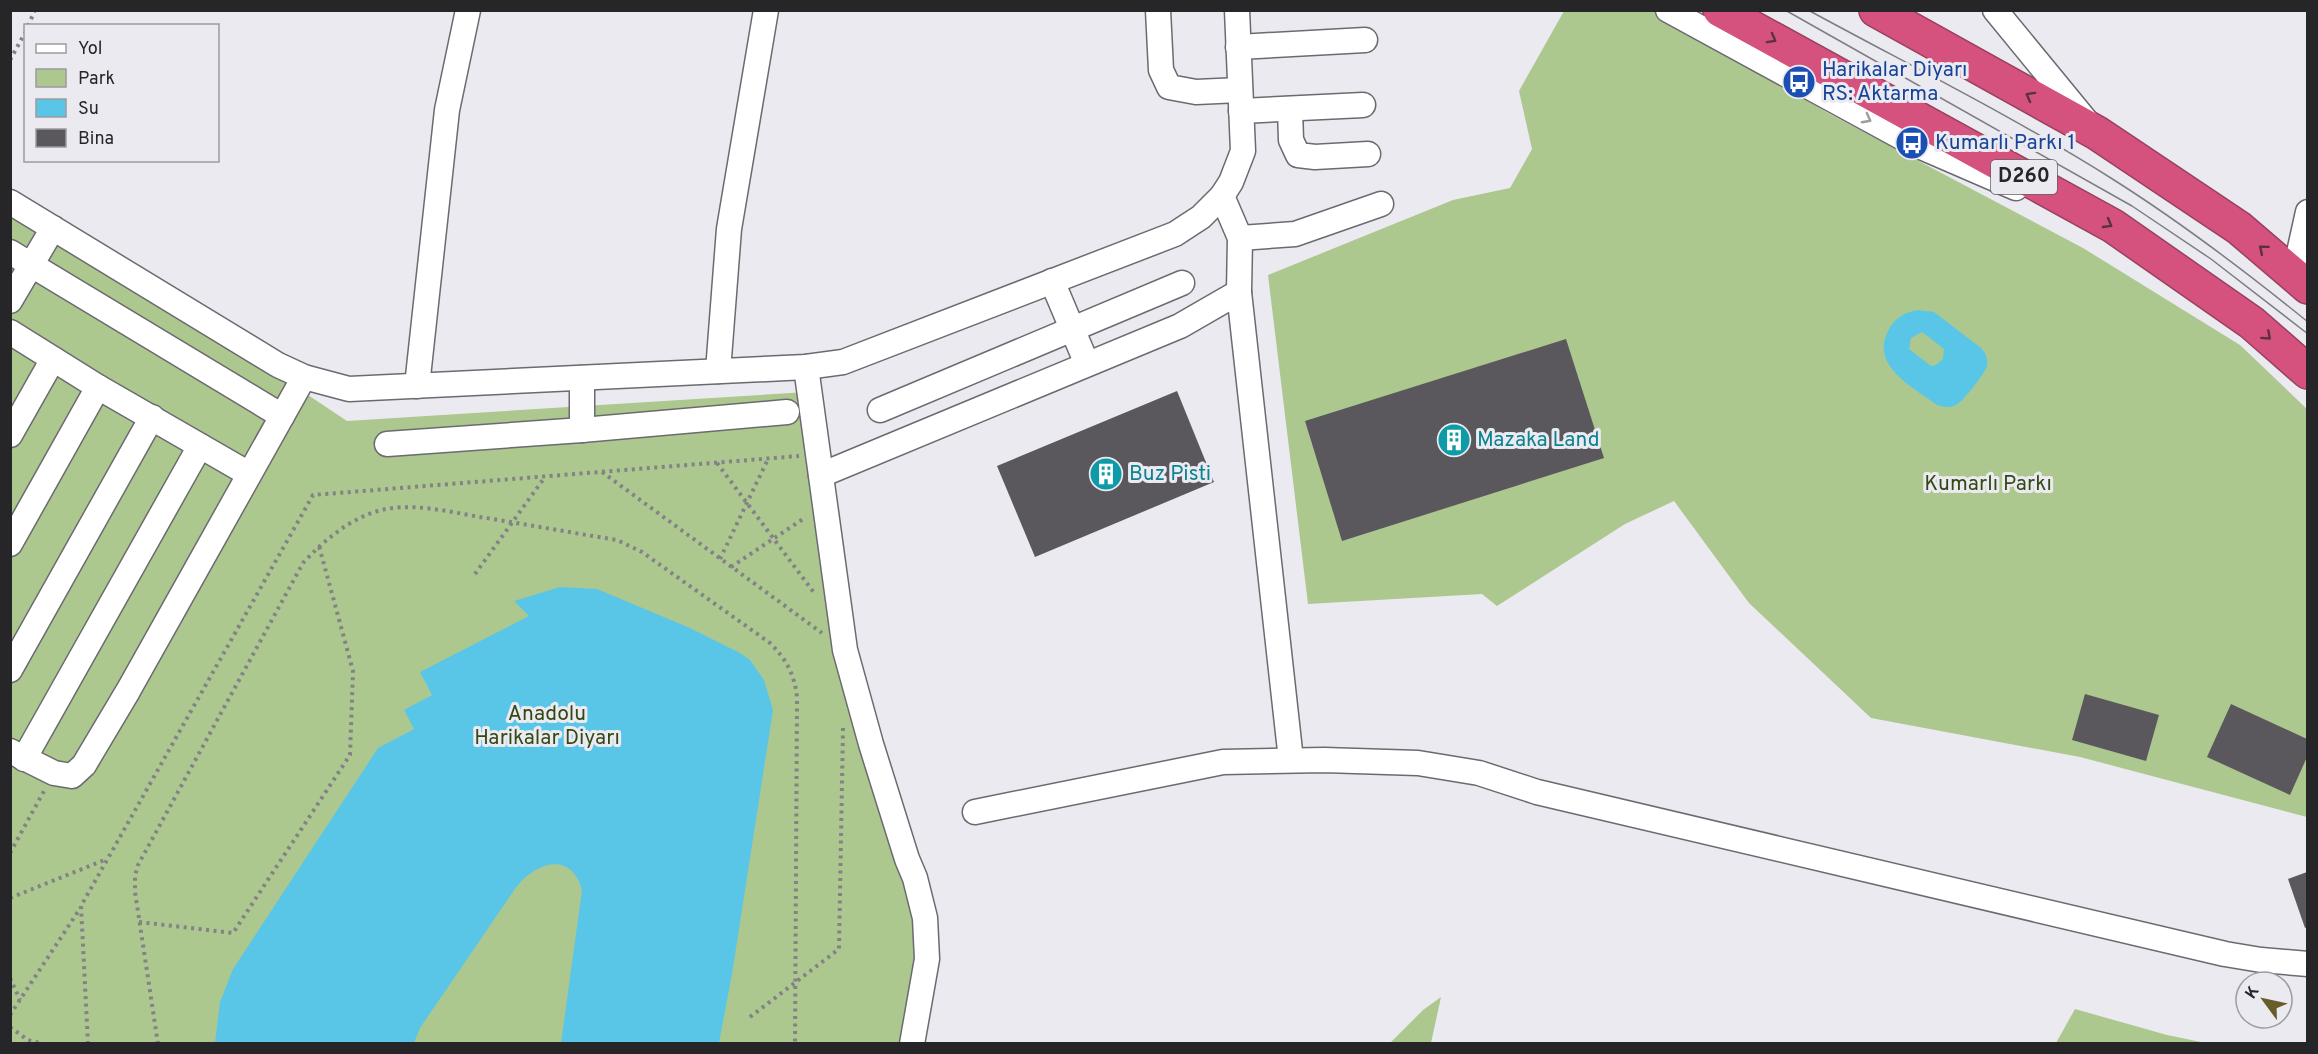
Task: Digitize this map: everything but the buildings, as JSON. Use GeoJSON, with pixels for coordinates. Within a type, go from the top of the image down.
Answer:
{"type":"FeatureCollection","features":[{"type":"Feature","properties":{"kind":"highway","name":"D260"},"geometry":{"type":"LineString","coordinates":[[1720,10],[2113,226],[2252,323],[2307,372]]}},
{"type":"Feature","properties":{"kind":"highway"},"geometry":{"type":"LineString","coordinates":[[1876,10],[2097,133],[2238,228],[2301,281]]}},
{"type":"Feature","properties":{"kind":"street"},"geometry":{"type":"LineString","coordinates":[[417,386],[447,110],[468,10]]}},
{"type":"Feature","properties":{"kind":"street"},"geometry":{"type":"LineString","coordinates":[[718,371],[729,230],[766,10]]}},
{"type":"Feature","properties":{"kind":"street"},"geometry":{"type":"LineString","coordinates":[[1158,10],[1161,70],[1169,87],[1290,110],[1363,105]]}},
{"type":"Feature","properties":{"kind":"street"},"geometry":{"type":"LineString","coordinates":[[10,202],[254,351],[304,377],[349,389],[806,367],[843,362],[1175,234],[1201,218],[1222,196],[1243,151],[1237,10]]}},
{"type":"Feature","properties":{"kind":"street"},"geometry":{"type":"LineString","coordinates":[[1668,10],[1912,143],[2015,187],[2078,207]]}},
{"type":"Feature","properties":{"kind":"street"},"geometry":{"type":"LineString","coordinates":[[1995,10],[2097,133]]}},
{"type":"Feature","properties":{"kind":"street"},"geometry":{"type":"LineString","coordinates":[[1238,47],[1365,40]]}},
{"type":"Feature","properties":{"kind":"street"},"geometry":{"type":"LineString","coordinates":[[1290,110],[1291,140],[1298,155],[1315,157],[1368,154]]}},
{"type":"Feature","properties":{"kind":"street"},"geometry":{"type":"LineString","coordinates":[[1222,196],[1240,238],[1239,292],[1291,760]]}},
{"type":"Feature","properties":{"kind":"street"},"geometry":{"type":"LineString","coordinates":[[1240,238],[1295,234],[1381,204]]}},
{"type":"Feature","properties":{"kind":"street"},"geometry":{"type":"LineString","coordinates":[[2301,281],[2307,212]]}},
{"type":"Feature","properties":{"kind":"street"},"geometry":{"type":"LineString","coordinates":[[10,301],[53,228]]}},
{"type":"Feature","properties":{"kind":"street"},"geometry":{"type":"LineString","coordinates":[[10,252],[282,416]]}},
{"type":"Feature","properties":{"kind":"street"},"geometry":{"type":"LineString","coordinates":[[1052,281],[1087,364]]}},
{"type":"Feature","properties":{"kind":"street"},"geometry":{"type":"LineString","coordinates":[[880,410],[1182,283]]}},
{"type":"Feature","properties":{"kind":"street"},"geometry":{"type":"LineString","coordinates":[[819,465],[1087,364],[1180,326],[1239,292]]}},
{"type":"Feature","properties":{"kind":"street"},"geometry":{"type":"LineString","coordinates":[[10,332],[98,387],[249,474]]}},
{"type":"Feature","properties":{"kind":"street"},"geometry":{"type":"LineString","coordinates":[[10,435],[53,359]]}},
{"type":"Feature","properties":{"kind":"street"},"geometry":{"type":"LineString","coordinates":[[806,367],[843,640],[877,764],[915,878],[925,918],[927,958],[912,1044]]}},
{"type":"Feature","properties":{"kind":"street"},"geometry":{"type":"LineString","coordinates":[[200,446],[17,755],[54,773],[72,776],[84,765],[304,377]]}},
{"type":"Feature","properties":{"kind":"street"},"geometry":{"type":"LineString","coordinates":[[582,378],[582,430]]}},
{"type":"Feature","properties":{"kind":"street"},"geometry":{"type":"LineString","coordinates":[[10,544],[98,387]]}},
{"type":"Feature","properties":{"kind":"street"},"geometry":{"type":"LineString","coordinates":[[387,444],[787,412]]}},
{"type":"Feature","properties":{"kind":"street"},"geometry":{"type":"LineString","coordinates":[[10,670],[152,417]]}},
{"type":"Feature","properties":{"kind":"street"},"geometry":{"type":"LineString","coordinates":[[975,812],[1223,762],[1291,760],[1408,763],[1450,767],[1509,781],[1537,792],[2207,950],[2261,960],[2307,964]]}},
{"type":"Feature","properties":{"kind":"path"},"geometry":{"type":"LineString","coordinates":[[29,24],[35,10]]}},
{"type":"Feature","properties":{"kind":"path"},"geometry":{"type":"LineString","coordinates":[[10,60],[24,34]]}},
{"type":"Feature","properties":{"kind":"path"},"geometry":{"type":"LineString","coordinates":[[720,559],[769,458]]}},
{"type":"Feature","properties":{"kind":"path"},"geometry":{"type":"LineString","coordinates":[[10,1015],[81,906],[313,495],[769,458],[819,465]]}},
{"type":"Feature","properties":{"kind":"path"},"geometry":{"type":"LineString","coordinates":[[716,463],[773,539],[843,640]]}},
{"type":"Feature","properties":{"kind":"path"},"geometry":{"type":"LineString","coordinates":[[602,472],[731,567],[843,640]]}},
{"type":"Feature","properties":{"kind":"path"},"geometry":{"type":"LineString","coordinates":[[475,574],[545,476]]}},
{"type":"Feature","properties":{"kind":"path"},"geometry":{"type":"LineString","coordinates":[[731,567],[824,504]]}},
{"type":"Feature","properties":{"kind":"path"},"geometry":{"type":"LineString","coordinates":[[158,1044],[134,884],[138,865],[296,574],[319,546],[363,517],[388,509],[426,509],[617,540],[632,546],[770,643],[788,664],[793,675],[797,698],[795,1044]]}},
{"type":"Feature","properties":{"kind":"path"},"geometry":{"type":"LineString","coordinates":[[139,922],[233,933],[350,755],[353,671],[319,546]]}},
{"type":"Feature","properties":{"kind":"path"},"geometry":{"type":"LineString","coordinates":[[750,1017],[839,949],[843,722]]}},
{"type":"Feature","properties":{"kind":"path"},"geometry":{"type":"LineString","coordinates":[[10,853],[54,773]]}},
{"type":"Feature","properties":{"kind":"path"},"geometry":{"type":"LineString","coordinates":[[10,898],[108,859]]}},
{"type":"Feature","properties":{"kind":"path"},"geometry":{"type":"LineString","coordinates":[[81,906],[88,1044]]}},
{"type":"Feature","properties":{"kind":"path"},"geometry":{"type":"LineString","coordinates":[[10,978],[20,1000]]}},
{"type":"Feature","properties":{"kind":"path"},"geometry":{"type":"LineString","coordinates":[[10,1027],[28,1040],[42,1044]]}},
{"type":"Feature","properties":{"kind":"green space","name":"Kumarlı Parkı"},"geometry":{"type":"Polygon","coordinates":[[[1564,11],[1657,11],[1828,113],[2083,248],[2240,345],[2307,409],[2307,817],[2080,757],[1871,718],[1749,603],[1674,501],[1625,524],[1497,606],[1482,594],[1308,604],[1268,275],[1453,200],[1510,188],[1532,149],[1519,91],[1564,11]]]}},
{"type":"Feature","properties":{"kind":"green space","name":"Anadolu Harikalar Diyarı"},"geometry":{"type":"Polygon","coordinates":[[[10,203],[140,283],[347,421],[807,392],[866,702],[925,878],[909,1043],[11,1043],[10,203]]]}},
{"type":"Feature","properties":{"kind":"green space"},"geometry":{"type":"Polygon","coordinates":[[[1441,997],[1431,1043],[1390,1043],[1423,1010],[1441,997]]]}},
{"type":"Feature","properties":{"kind":"green space"},"geometry":{"type":"Polygon","coordinates":[[[2075,1009],[2167,1035],[2206,1043],[2056,1043],[2075,1009]]]}},
{"type":"Feature","properties":{"kind":"water"},"geometry":{"type":"Polygon","coordinates":[[[1913,311],[1934,312],[1981,348],[1985,354],[1987,366],[1985,370],[1956,405],[1946,407],[1937,405],[1906,383],[1889,365],[1884,343],[1890,326],[1904,314],[1913,311]],[[1922,332],[1911,338],[1909,349],[1931,366],[1943,359],[1944,349],[1922,332]]]}},
{"type":"Feature","properties":{"kind":"water"},"geometry":{"type":"Polygon","coordinates":[[[560,587],[597,589],[690,628],[750,660],[764,680],[773,710],[719,1043],[561,1043],[582,890],[577,878],[570,870],[562,865],[553,864],[534,871],[517,886],[420,1028],[414,1043],[215,1043],[220,1002],[233,969],[378,748],[414,729],[404,710],[432,695],[420,672],[529,616],[514,601],[560,587]]]}},
{"type":"Feature","properties":{"kind":"tram line"},"geometry":{"type":"LineString","coordinates":[[1785,10],[2132,206],[2211,259],[2308,334]]}},
{"type":"Feature","properties":{"kind":"tram line"},"geometry":{"type":"LineString","coordinates":[[1808,10],[2001,114],[2114,180],[2213,248],[2308,322]]}},
{"type":"Feature","properties":{"kind":"place","name":"Harikalar Diyarı RS: Aktarma"},"geometry":{"type":"Point","coordinates":[1799,82]}},
{"type":"Feature","properties":{"kind":"place","name":"Kumarlı Parkı 1"},"geometry":{"type":"Point","coordinates":[1912,143]}},
{"type":"Feature","properties":{"kind":"place","name":"Mazaka Land"},"geometry":{"type":"Point","coordinates":[1454,440]}},
{"type":"Feature","properties":{"kind":"place","name":"Buz Pisti"},"geometry":{"type":"Point","coordinates":[1106,474]}}]}
